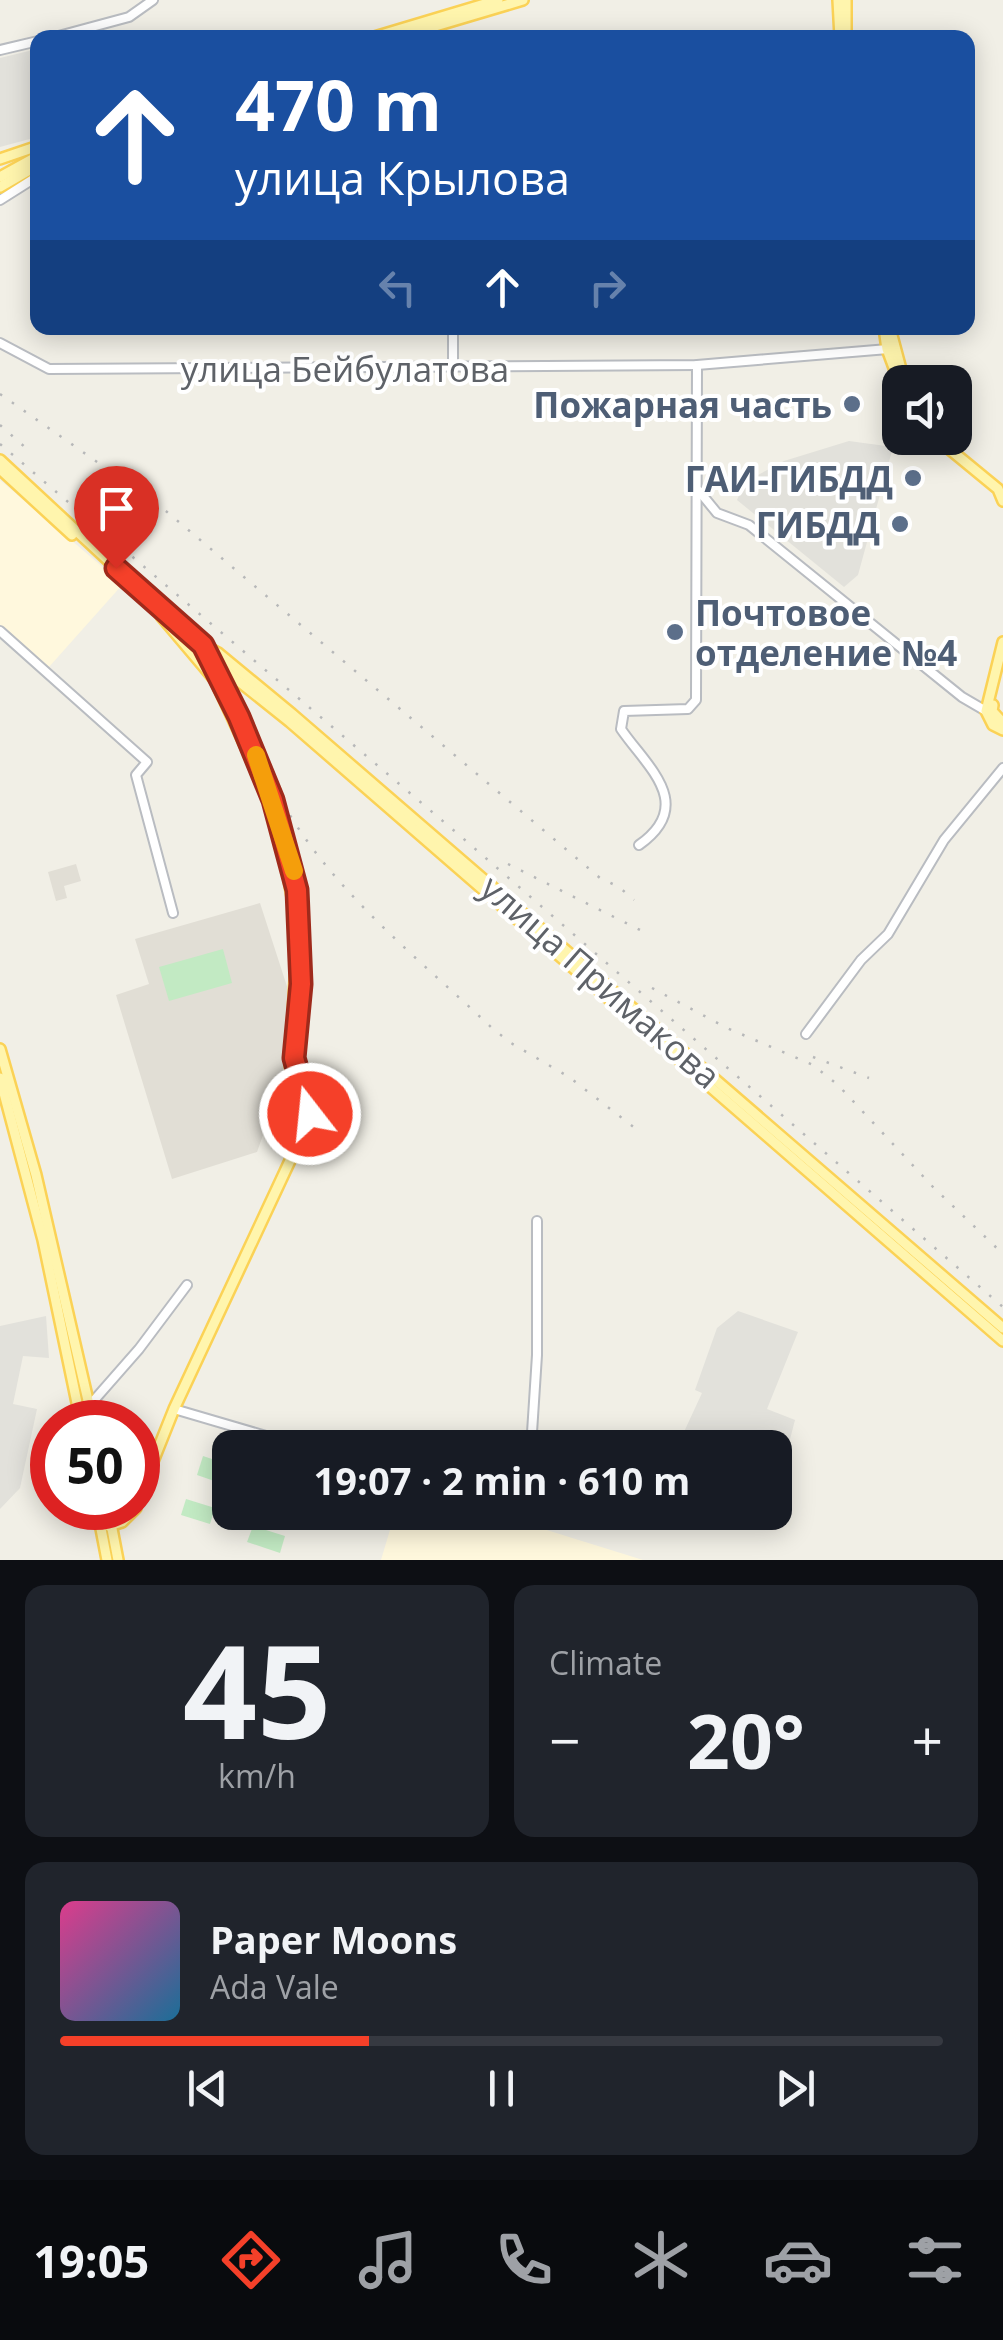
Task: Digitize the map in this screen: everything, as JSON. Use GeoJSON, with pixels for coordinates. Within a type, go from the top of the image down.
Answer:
{"type":"FeatureCollection","features":[{"type":"Feature","properties":{"kind":"main road"},"geometry":{"type":"LineString","coordinates":[[399,30],[498,0]]}},
{"type":"Feature","properties":{"kind":"main road"},"geometry":{"type":"LineString","coordinates":[[421,30],[523,0]]}},
{"type":"Feature","properties":{"kind":"main road"},"geometry":{"type":"LineString","coordinates":[[842,0],[843,30]]}},
{"type":"Feature","properties":{"kind":"main road"},"geometry":{"type":"LineString","coordinates":[[0,160],[30,151]]}},
{"type":"Feature","properties":{"kind":"main road"},"geometry":{"type":"LineString","coordinates":[[0,178],[30,154]]}},
{"type":"Feature","properties":{"kind":"main road"},"geometry":{"type":"LineString","coordinates":[[0,187],[30,170]]}},
{"type":"Feature","properties":{"kind":"main road"},"geometry":{"type":"LineString","coordinates":[[888,335],[897,365]]}},
{"type":"Feature","properties":{"kind":"main road"},"geometry":{"type":"LineString","coordinates":[[959,455],[998,490],[1003,501]]}},
{"type":"Feature","properties":{"kind":"main road"},"geometry":{"type":"LineString","coordinates":[[961,455],[1003,490]]}},
{"type":"Feature","properties":{"kind":"main road"},"geometry":{"type":"LineString","coordinates":[[0,460],[198,645],[235,718],[270,802],[290,873],[298,930],[290,1065],[304,1119],[302,1135],[160,1446]]}},
{"type":"Feature","properties":{"kind":"main road"},"geometry":{"type":"LineString","coordinates":[[0,469],[198,645]]}},
{"type":"Feature","properties":{"kind":"main road"},"geometry":{"type":"LineString","coordinates":[[1003,642],[986,711],[993,725],[1003,726]]}},
{"type":"Feature","properties":{"kind":"main road","name":"улица Примакова"},"geometry":{"type":"LineString","coordinates":[[198,645],[211,661],[362,783],[1003,1341]]}},
{"type":"Feature","properties":{"kind":"main road","name":"улица Примакова"},"geometry":{"type":"LineString","coordinates":[[198,645],[292,714],[1003,1328]]}},
{"type":"Feature","properties":{"kind":"main road"},"geometry":{"type":"LineString","coordinates":[[175,1410],[308,1131],[310,1114],[294,1058],[301,930],[293,868],[257,758],[211,661]]}},
{"type":"Feature","properties":{"kind":"main road"},"geometry":{"type":"LineString","coordinates":[[1003,663],[992,711],[1003,726]]}},
{"type":"Feature","properties":{"kind":"main road"},"geometry":{"type":"LineString","coordinates":[[0,1049],[36,1176],[88,1400]]}},
{"type":"Feature","properties":{"kind":"main road"},"geometry":{"type":"LineString","coordinates":[[0,1078],[44,1240],[77,1400]]}},
{"type":"Feature","properties":{"kind":"main road"},"geometry":{"type":"LineString","coordinates":[[106,1530],[108,1560]]}},
{"type":"Feature","properties":{"kind":"main road"},"geometry":{"type":"LineString","coordinates":[[108,1530],[118,1560]]}},
{"type":"Feature","properties":{"kind":"street"},"geometry":{"type":"LineString","coordinates":[[81,30],[130,17],[153,0]]}},
{"type":"Feature","properties":{"kind":"street"},"geometry":{"type":"LineString","coordinates":[[0,50],[30,43]]}},
{"type":"Feature","properties":{"kind":"street"},"geometry":{"type":"LineString","coordinates":[[0,200],[30,181]]}},
{"type":"Feature","properties":{"kind":"street"},"geometry":{"type":"LineString","coordinates":[[452,335],[453,367]]}},
{"type":"Feature","properties":{"kind":"street","name":"улица Бейбулатова"},"geometry":{"type":"LineString","coordinates":[[0,343],[49,369],[697,364],[891,348]]}},
{"type":"Feature","properties":{"kind":"street"},"geometry":{"type":"LineString","coordinates":[[639,845],[658,828],[665,790],[650,762],[621,729],[624,711],[694,707],[699,491],[697,364]]}},
{"type":"Feature","properties":{"kind":"street"},"geometry":{"type":"LineString","coordinates":[[699,491],[714,510],[740,519],[962,697],[986,711]]}},
{"type":"Feature","properties":{"kind":"street"},"geometry":{"type":"LineString","coordinates":[[0,631],[148,762],[136,775],[173,913]]}},
{"type":"Feature","properties":{"kind":"street"},"geometry":{"type":"LineString","coordinates":[[806,1034],[861,960],[888,934],[944,840],[1003,768]]}},
{"type":"Feature","properties":{"kind":"street"},"geometry":{"type":"LineString","coordinates":[[531,1430],[537,1356],[537,1220]]}},
{"type":"Feature","properties":{"kind":"street"},"geometry":{"type":"LineString","coordinates":[[94,1400],[187,1286]]}},
{"type":"Feature","properties":{"kind":"street"},"geometry":{"type":"LineString","coordinates":[[175,1410],[245,1430]]}},
{"type":"Feature","properties":{"kind":"shaded area"},"geometry":{"type":"Polygon","coordinates":[[[30,51],[30,139],[0,147],[0,58],[30,51]]]}},
{"type":"Feature","properties":{"kind":"shaded area"},"geometry":{"type":"Polygon","coordinates":[[[849,441],[882,446],[882,455],[891,455],[858,575],[844,587],[737,500],[745,482],[784,461],[849,441]]]}},
{"type":"Feature","properties":{"kind":"shaded area"},"geometry":{"type":"Polygon","coordinates":[[[0,480],[123,584],[49,667],[0,625],[0,480]]]}},
{"type":"Feature","properties":{"kind":"shaded area"},"geometry":{"type":"Polygon","coordinates":[[[76,864],[81,881],[64,886],[67,898],[56,901],[48,872],[76,864]]]}},
{"type":"Feature","properties":{"kind":"shaded area"},"geometry":{"type":"Polygon","coordinates":[[[260,903],[293,1005],[289,1062],[257,1152],[172,1179],[116,995],[149,984],[135,939],[260,903]]]}},
{"type":"Feature","properties":{"kind":"shaded area"},"geometry":{"type":"Polygon","coordinates":[[[738,1311],[798,1332],[767,1409],[795,1420],[792,1432],[685,1430],[702,1393],[695,1390],[717,1328],[738,1311]]]}},
{"type":"Feature","properties":{"kind":"shaded area"},"geometry":{"type":"Polygon","coordinates":[[[46,1316],[49,1358],[23,1356],[13,1404],[30,1408],[30,1442],[20,1488],[0,1509],[0,1326],[46,1316]]]}},
{"type":"Feature","properties":{"kind":"shaded area"},"geometry":{"type":"Polygon","coordinates":[[[390,1530],[547,1530],[643,1560],[381,1560],[390,1530]]]}},
{"type":"Feature","properties":{"kind":"green space"},"geometry":{"type":"Polygon","coordinates":[[[223,949],[232,983],[169,1001],[159,967],[223,949]]]}},
{"type":"Feature","properties":{"kind":"green space"},"geometry":{"type":"Polygon","coordinates":[[[203,1456],[212,1459],[212,1480],[197,1475],[203,1456]]]}},
{"type":"Feature","properties":{"kind":"green space"},"geometry":{"type":"Polygon","coordinates":[[[186,1499],[212,1507],[210,1524],[181,1515],[186,1499]]]}},
{"type":"Feature","properties":{"kind":"green space"},"geometry":{"type":"Polygon","coordinates":[[[252,1530],[285,1536],[280,1553],[247,1542],[252,1530]]]}},
{"type":"Feature","properties":{"kind":"railway"},"geometry":{"type":"LineString","coordinates":[[0,394],[160,506],[600,878],[634,900]]}},
{"type":"Feature","properties":{"kind":"railway"},"geometry":{"type":"LineString","coordinates":[[0,425],[27,449]]}},
{"type":"Feature","properties":{"kind":"railway"},"geometry":{"type":"LineString","coordinates":[[0,444],[458,834],[1003,1307]]}},
{"type":"Feature","properties":{"kind":"railway"},"geometry":{"type":"LineString","coordinates":[[170,605],[216,667],[271,775],[295,850],[302,888],[307,980]]}},
{"type":"Feature","properties":{"kind":"railway"},"geometry":{"type":"LineString","coordinates":[[276,790],[319,857],[403,946],[511,1043],[569,1077],[640,1132]]}},
{"type":"Feature","properties":{"kind":"railway"},"geometry":{"type":"LineString","coordinates":[[508,864],[642,931]]}},
{"type":"Feature","properties":{"kind":"railway"},"geometry":{"type":"LineString","coordinates":[[652,988],[727,1028],[813,1065],[838,1085],[933,1187],[1003,1254]]}},
{"type":"Feature","properties":{"kind":"railway"},"geometry":{"type":"LineString","coordinates":[[813,1057],[869,1078]]}},
{"type":"Feature","properties":{"kind":"slow traffic"},"geometry":{"type":"LineString","coordinates":[[256,755],[294,871]]}},
{"type":"Feature","properties":{"kind":"place","name":"Пожарная часть"},"geometry":{"type":"Point","coordinates":[852,404]}},
{"type":"Feature","properties":{"kind":"place","name":"ГАИ-ГИБДД"},"geometry":{"type":"Point","coordinates":[913,478]}},
{"type":"Feature","properties":{"kind":"place","name":"ГИБДД"},"geometry":{"type":"Point","coordinates":[900,524]}},
{"type":"Feature","properties":{"kind":"place","name":"Почтовое отделение №4"},"geometry":{"type":"Point","coordinates":[675,632]}},
{"type":"Feature","properties":{"kind":"route"},"geometry":{"type":"LineString","coordinates":[[116,568],[203,645],[239,717],[273,800],[297,890],[301,984],[294,1058],[310,1114]]}}]}
